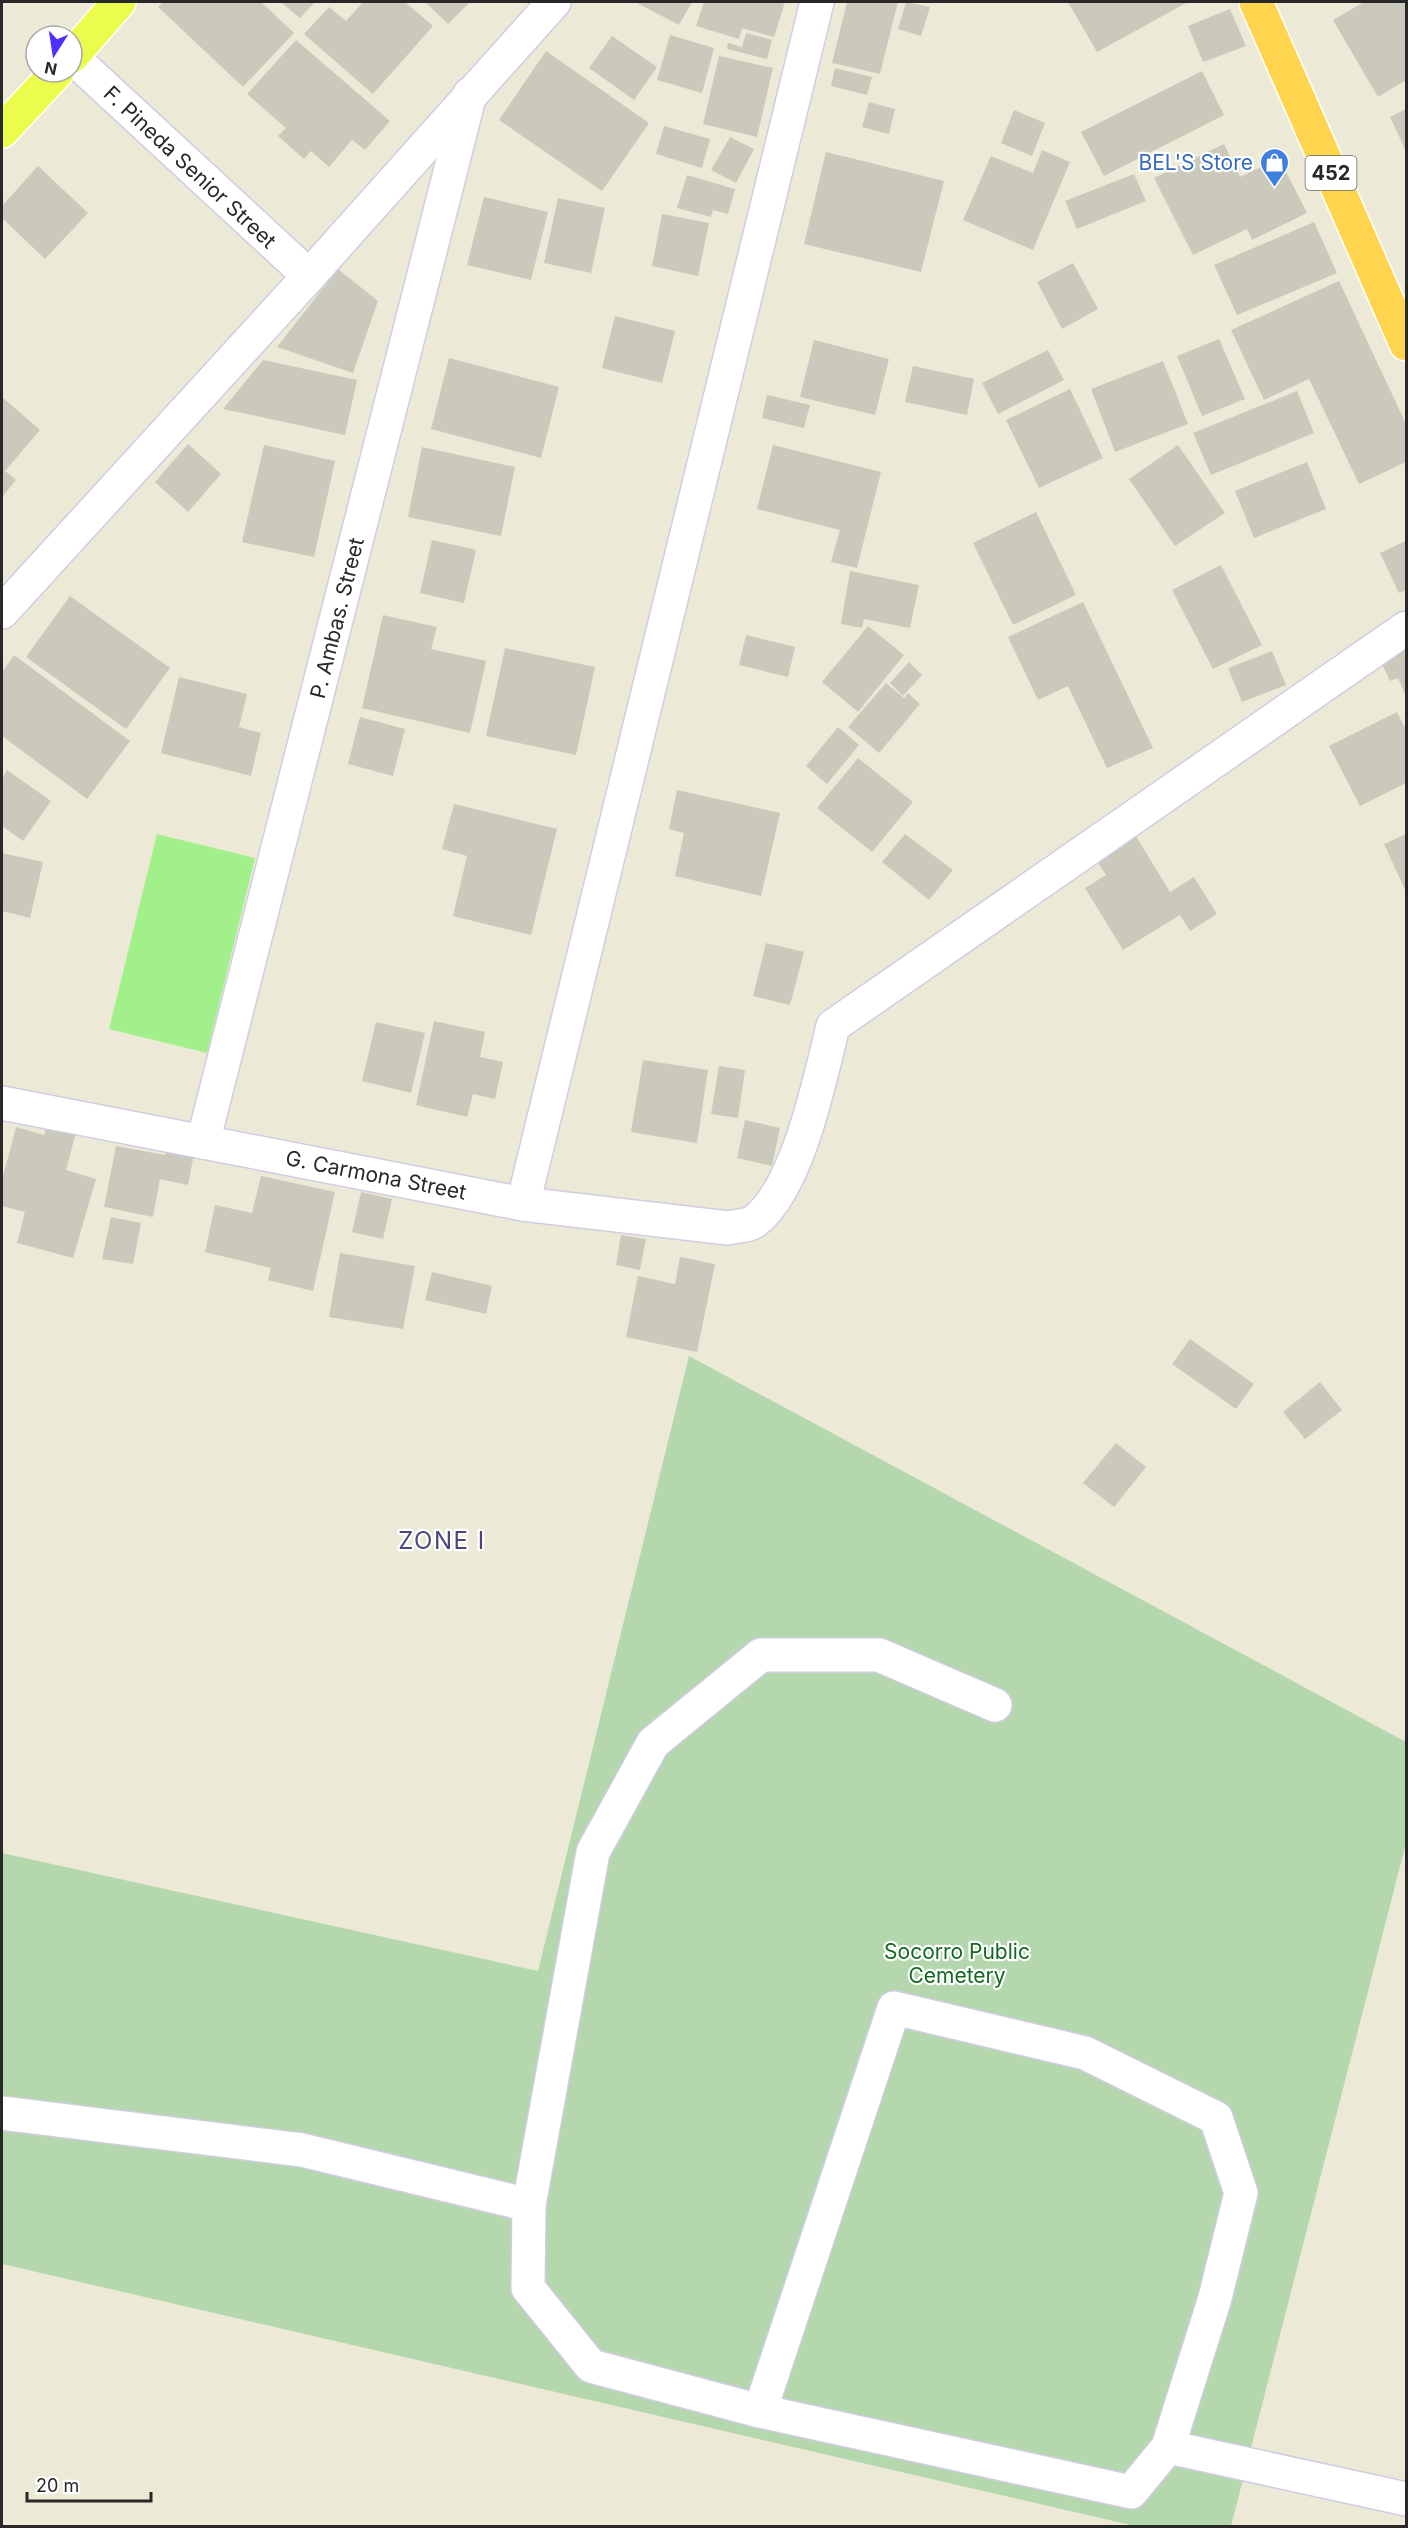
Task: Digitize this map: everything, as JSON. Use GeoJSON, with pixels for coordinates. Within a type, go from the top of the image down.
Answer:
{"type":"FeatureCollection","features":[{"type":"Feature","properties":{"kind":"highway","name":"452"},"geometry":{"type":"LineString","coordinates":[[1256,2],[1405,336]]}},
{"type":"Feature","properties":{"kind":"main road"},"geometry":{"type":"LineString","coordinates":[[84,42],[119,2]]}},
{"type":"Feature","properties":{"kind":"main road"},"geometry":{"type":"LineString","coordinates":[[2,131],[46,84]]}},
{"type":"Feature","properties":{"kind":"street"},"geometry":{"type":"LineString","coordinates":[[2,612],[309,276],[554,2]]}},
{"type":"Feature","properties":{"kind":"street"},"geometry":{"type":"LineString","coordinates":[[524,1204],[817,2]]}},
{"type":"Feature","properties":{"kind":"street","name":"F. Pineda Senior Street"},"geometry":{"type":"LineString","coordinates":[[84,67],[309,276]]}},
{"type":"Feature","properties":{"kind":"street","name":"P. Ambas. Street"},"geometry":{"type":"LineString","coordinates":[[203,1142],[470,94]]}},
{"type":"Feature","properties":{"kind":"street","name":"G. Carmona Street"},"geometry":{"type":"LineString","coordinates":[[2,1103],[524,1204],[728,1228],[753,1223],[778,1196],[810,1120],[832,1026],[1407,628]]}},
{"type":"Feature","properties":{"kind":"street"},"geometry":{"type":"LineString","coordinates":[[760,2410],[894,2008],[1085,2052],[1216,2118],[1240,2193],[1215,2298],[1168,2447],[1131,2492],[760,2410],[591,2366],[528,2288],[529,2205],[593,1852],[653,1743],[761,1656],[879,1655],[995,1705]]}},
{"type":"Feature","properties":{"kind":"street"},"geometry":{"type":"LineString","coordinates":[[2,2113],[302,2150],[529,2205]]}},
{"type":"Feature","properties":{"kind":"street"},"geometry":{"type":"LineString","coordinates":[[1168,2447],[1407,2499]]}},
{"type":"Feature","properties":{"kind":"green space"},"geometry":{"type":"Polygon","coordinates":[[[157,834],[255,858],[207,1053],[109,1029],[157,834]]]}},
{"type":"Feature","properties":{"kind":"green space","name":"Socorro Public Cemetery"},"geometry":{"type":"Polygon","coordinates":[[[689,1356],[1406,1742],[1406,1843],[1231,2526],[1135,2526],[2,2264],[2,1853],[538,1971],[689,1356]]]}},
{"type":"Feature","properties":{"kind":"building"},"geometry":{"type":"Polygon","coordinates":[[[163,2],[261,2],[294,33],[243,87],[158,7],[163,2]]]}},
{"type":"Feature","properties":{"kind":"building"},"geometry":{"type":"Polygon","coordinates":[[[281,2],[315,2],[300,18],[281,2]]]}},
{"type":"Feature","properties":{"kind":"building"},"geometry":{"type":"Polygon","coordinates":[[[363,2],[405,2],[433,26],[373,94],[304,34],[329,7],[346,21],[363,2]]]}},
{"type":"Feature","properties":{"kind":"building"},"geometry":{"type":"Polygon","coordinates":[[[425,2],[470,2],[448,24],[425,2]]]}},
{"type":"Feature","properties":{"kind":"building"},"geometry":{"type":"Polygon","coordinates":[[[635,2],[692,2],[679,25],[635,2]]]}},
{"type":"Feature","properties":{"kind":"building"},"geometry":{"type":"Polygon","coordinates":[[[704,2],[785,2],[774,37],[742,28],[739,39],[696,26],[704,2]]]}},
{"type":"Feature","properties":{"kind":"building"},"geometry":{"type":"Polygon","coordinates":[[[847,2],[898,2],[880,74],[832,63],[847,2]]]}},
{"type":"Feature","properties":{"kind":"building"},"geometry":{"type":"Polygon","coordinates":[[[906,2],[930,7],[921,36],[898,29],[906,2]]]}},
{"type":"Feature","properties":{"kind":"building"},"geometry":{"type":"Polygon","coordinates":[[[1068,2],[1188,2],[1097,52],[1068,2]]]}},
{"type":"Feature","properties":{"kind":"building"},"geometry":{"type":"Polygon","coordinates":[[[1364,2],[1406,2],[1406,80],[1378,97],[1333,20],[1364,2]]]}},
{"type":"Feature","properties":{"kind":"building"},"geometry":{"type":"Polygon","coordinates":[[[1230,9],[1246,46],[1203,62],[1188,26],[1230,9]]]}},
{"type":"Feature","properties":{"kind":"building"},"geometry":{"type":"Polygon","coordinates":[[[746,33],[772,40],[767,59],[727,49],[728,43],[742,47],[746,33]]]}},
{"type":"Feature","properties":{"kind":"building"},"geometry":{"type":"Polygon","coordinates":[[[670,35],[714,48],[702,93],[657,80],[670,35]]]}},
{"type":"Feature","properties":{"kind":"building"},"geometry":{"type":"Polygon","coordinates":[[[612,36],[657,67],[634,100],[589,68],[612,36]]]}},
{"type":"Feature","properties":{"kind":"building"},"geometry":{"type":"Polygon","coordinates":[[[296,40],[390,121],[365,150],[352,140],[329,167],[311,151],[304,159],[278,136],[286,128],[247,94],[296,40]]]}},
{"type":"Feature","properties":{"kind":"building"},"geometry":{"type":"Polygon","coordinates":[[[546,51],[649,123],[602,191],[499,120],[546,51]]]}},
{"type":"Feature","properties":{"kind":"building"},"geometry":{"type":"Polygon","coordinates":[[[719,56],[773,68],[757,137],[703,124],[719,56]]]}},
{"type":"Feature","properties":{"kind":"building"},"geometry":{"type":"Polygon","coordinates":[[[835,68],[872,77],[867,95],[831,86],[835,68]]]}},
{"type":"Feature","properties":{"kind":"building"},"geometry":{"type":"Polygon","coordinates":[[[1202,71],[1224,115],[1104,176],[1081,132],[1202,71]]]}},
{"type":"Feature","properties":{"kind":"building"},"geometry":{"type":"Polygon","coordinates":[[[869,102],[895,109],[889,134],[862,127],[869,102]]]}},
{"type":"Feature","properties":{"kind":"building"},"geometry":{"type":"Polygon","coordinates":[[[1406,109],[1406,151],[1390,117],[1406,109]]]}},
{"type":"Feature","properties":{"kind":"building"},"geometry":{"type":"Polygon","coordinates":[[[1014,110],[1045,123],[1032,156],[1001,143],[1014,110]]]}},
{"type":"Feature","properties":{"kind":"building"},"geometry":{"type":"Polygon","coordinates":[[[664,126],[710,139],[702,168],[656,154],[664,126]]]}},
{"type":"Feature","properties":{"kind":"building"},"geometry":{"type":"Polygon","coordinates":[[[730,137],[754,149],[736,183],[711,170],[730,137]]]}},
{"type":"Feature","properties":{"kind":"building"},"geometry":{"type":"Polygon","coordinates":[[[1224,144],[1240,177],[1279,158],[1307,213],[1252,240],[1247,229],[1193,255],[1154,178],[1224,144]]]}},
{"type":"Feature","properties":{"kind":"building"},"geometry":{"type":"Polygon","coordinates":[[[1042,150],[1070,162],[1033,250],[963,220],[991,156],[1033,173],[1042,150]]]}},
{"type":"Feature","properties":{"kind":"building"},"geometry":{"type":"Polygon","coordinates":[[[826,152],[944,181],[921,272],[804,244],[826,152]]]}},
{"type":"Feature","properties":{"kind":"building"},"geometry":{"type":"Polygon","coordinates":[[[38,166],[88,213],[45,259],[2,218],[2,206],[38,166]]]}},
{"type":"Feature","properties":{"kind":"building"},"geometry":{"type":"Polygon","coordinates":[[[1134,174],[1146,201],[1077,229],[1065,201],[1134,174]]]}},
{"type":"Feature","properties":{"kind":"building"},"geometry":{"type":"Polygon","coordinates":[[[687,175],[735,189],[728,214],[713,210],[711,217],[677,208],[687,175]]]}},
{"type":"Feature","properties":{"kind":"building"},"geometry":{"type":"Polygon","coordinates":[[[484,197],[548,212],[531,280],[467,265],[484,197]]]}},
{"type":"Feature","properties":{"kind":"building"},"geometry":{"type":"Polygon","coordinates":[[[558,198],[605,208],[591,273],[544,263],[558,198]]]}},
{"type":"Feature","properties":{"kind":"building"},"geometry":{"type":"Polygon","coordinates":[[[662,214],[709,223],[698,276],[652,266],[662,214]]]}},
{"type":"Feature","properties":{"kind":"building"},"geometry":{"type":"Polygon","coordinates":[[[1314,222],[1337,273],[1237,315],[1214,265],[1314,222]]]}},
{"type":"Feature","properties":{"kind":"building"},"geometry":{"type":"Polygon","coordinates":[[[1073,263],[1098,309],[1062,329],[1037,282],[1073,263]]]}},
{"type":"Feature","properties":{"kind":"building"},"geometry":{"type":"Polygon","coordinates":[[[338,269],[378,301],[353,373],[277,347],[338,269]]]}},
{"type":"Feature","properties":{"kind":"building"},"geometry":{"type":"Polygon","coordinates":[[[1339,281],[1406,424],[1406,462],[1359,484],[1309,379],[1264,400],[1231,330],[1339,281]]]}},
{"type":"Feature","properties":{"kind":"building"},"geometry":{"type":"Polygon","coordinates":[[[615,316],[675,331],[662,383],[602,368],[615,316]]]}},
{"type":"Feature","properties":{"kind":"building"},"geometry":{"type":"Polygon","coordinates":[[[1219,339],[1245,399],[1202,416],[1177,356],[1219,339]]]}},
{"type":"Feature","properties":{"kind":"building"},"geometry":{"type":"Polygon","coordinates":[[[814,340],[889,359],[875,415],[800,397],[814,340]]]}},
{"type":"Feature","properties":{"kind":"building"},"geometry":{"type":"Polygon","coordinates":[[[1048,350],[1064,380],[998,414],[982,383],[1048,350]]]}},
{"type":"Feature","properties":{"kind":"building"},"geometry":{"type":"Polygon","coordinates":[[[449,358],[559,387],[541,458],[431,429],[449,358]]]}},
{"type":"Feature","properties":{"kind":"building"},"geometry":{"type":"Polygon","coordinates":[[[263,360],[357,380],[345,435],[223,409],[263,360]]]}},
{"type":"Feature","properties":{"kind":"building"},"geometry":{"type":"Polygon","coordinates":[[[1163,361],[1188,424],[1115,452],[1091,389],[1163,361]]]}},
{"type":"Feature","properties":{"kind":"building"},"geometry":{"type":"Polygon","coordinates":[[[913,366],[974,379],[967,415],[905,402],[913,366]]]}},
{"type":"Feature","properties":{"kind":"building"},"geometry":{"type":"Polygon","coordinates":[[[1070,389],[1103,458],[1039,488],[1006,420],[1070,389]]]}},
{"type":"Feature","properties":{"kind":"building"},"geometry":{"type":"Polygon","coordinates":[[[1297,391],[1314,433],[1211,475],[1193,433],[1297,391]]]}},
{"type":"Feature","properties":{"kind":"building"},"geometry":{"type":"Polygon","coordinates":[[[767,395],[810,405],[804,428],[762,418],[767,395]]]}},
{"type":"Feature","properties":{"kind":"building"},"geometry":{"type":"Polygon","coordinates":[[[2,397],[40,430],[5,471],[16,480],[2,497],[2,397]]]}},
{"type":"Feature","properties":{"kind":"building"},"geometry":{"type":"Polygon","coordinates":[[[188,444],[221,474],[188,512],[155,482],[188,444]]]}},
{"type":"Feature","properties":{"kind":"building"},"geometry":{"type":"Polygon","coordinates":[[[264,445],[335,461],[314,557],[242,542],[264,445]]]}},
{"type":"Feature","properties":{"kind":"building"},"geometry":{"type":"Polygon","coordinates":[[[773,445],[881,472],[857,568],[831,562],[840,530],[757,509],[773,445]]]}},
{"type":"Feature","properties":{"kind":"building"},"geometry":{"type":"Polygon","coordinates":[[[1178,445],[1225,513],[1175,546],[1129,479],[1178,445]]]}},
{"type":"Feature","properties":{"kind":"building"},"geometry":{"type":"Polygon","coordinates":[[[422,447],[515,467],[501,536],[408,517],[422,447]]]}},
{"type":"Feature","properties":{"kind":"building"},"geometry":{"type":"Polygon","coordinates":[[[1307,462],[1326,509],[1254,538],[1235,491],[1307,462]]]}},
{"type":"Feature","properties":{"kind":"building"},"geometry":{"type":"Polygon","coordinates":[[[1036,512],[1076,595],[1013,625],[973,543],[1036,512]]]}},
{"type":"Feature","properties":{"kind":"building"},"geometry":{"type":"Polygon","coordinates":[[[432,540],[476,550],[464,603],[420,593],[432,540]]]}},
{"type":"Feature","properties":{"kind":"building"},"geometry":{"type":"Polygon","coordinates":[[[1406,541],[1406,590],[1399,593],[1380,553],[1406,541]]]}},
{"type":"Feature","properties":{"kind":"building"},"geometry":{"type":"Polygon","coordinates":[[[1221,565],[1262,645],[1213,669],[1172,590],[1221,565]]]}},
{"type":"Feature","properties":{"kind":"building"},"geometry":{"type":"Polygon","coordinates":[[[850,571],[919,585],[910,628],[864,619],[862,628],[841,624],[850,571]]]}},
{"type":"Feature","properties":{"kind":"building"},"geometry":{"type":"Polygon","coordinates":[[[70,596],[170,668],[126,729],[26,657],[70,596]]]}},
{"type":"Feature","properties":{"kind":"building"},"geometry":{"type":"Polygon","coordinates":[[[1083,602],[1153,748],[1107,768],[1068,686],[1038,700],[1008,637],[1083,602]]]}},
{"type":"Feature","properties":{"kind":"building"},"geometry":{"type":"Polygon","coordinates":[[[383,615],[437,627],[431,649],[486,661],[470,733],[362,708],[383,615]]]}},
{"type":"Feature","properties":{"kind":"building"},"geometry":{"type":"Polygon","coordinates":[[[868,626],[904,655],[858,712],[822,682],[868,626]]]}},
{"type":"Feature","properties":{"kind":"building"},"geometry":{"type":"Polygon","coordinates":[[[746,635],[795,647],[788,677],[739,665],[746,635]]]}},
{"type":"Feature","properties":{"kind":"building"},"geometry":{"type":"Polygon","coordinates":[[[1406,636],[1406,697],[1398,678],[1390,681],[1376,651],[1406,636]]]}},
{"type":"Feature","properties":{"kind":"building"},"geometry":{"type":"Polygon","coordinates":[[[505,648],[595,667],[576,755],[486,736],[505,648]]]}},
{"type":"Feature","properties":{"kind":"building"},"geometry":{"type":"Polygon","coordinates":[[[1272,651],[1286,685],[1242,702],[1228,668],[1272,651]]]}},
{"type":"Feature","properties":{"kind":"building"},"geometry":{"type":"Polygon","coordinates":[[[14,655],[130,741],[87,799],[2,736],[2,672],[14,655]]]}},
{"type":"Feature","properties":{"kind":"building"},"geometry":{"type":"Polygon","coordinates":[[[909,662],[922,675],[903,696],[890,683],[909,662]]]}},
{"type":"Feature","properties":{"kind":"building"},"geometry":{"type":"Polygon","coordinates":[[[179,677],[247,694],[239,727],[261,733],[251,776],[161,753],[179,677]]]}},
{"type":"Feature","properties":{"kind":"building"},"geometry":{"type":"Polygon","coordinates":[[[886,683],[904,698],[908,693],[920,704],[879,753],[848,727],[886,683]]]}},
{"type":"Feature","properties":{"kind":"building"},"geometry":{"type":"Polygon","coordinates":[[[1397,712],[1406,730],[1406,783],[1360,806],[1329,746],[1397,712]]]}},
{"type":"Feature","properties":{"kind":"building"},"geometry":{"type":"Polygon","coordinates":[[[360,717],[405,729],[393,776],[348,764],[360,717]]]}},
{"type":"Feature","properties":{"kind":"building"},"geometry":{"type":"Polygon","coordinates":[[[838,727],[859,745],[827,784],[806,766],[838,727]]]}},
{"type":"Feature","properties":{"kind":"building"},"geometry":{"type":"Polygon","coordinates":[[[858,758],[913,802],[872,852],[817,808],[858,758]]]}},
{"type":"Feature","properties":{"kind":"building"},"geometry":{"type":"Polygon","coordinates":[[[7,770],[51,801],[23,841],[2,826],[2,779],[7,770]]]}},
{"type":"Feature","properties":{"kind":"building"},"geometry":{"type":"Polygon","coordinates":[[[677,790],[780,813],[761,896],[675,876],[684,833],[669,829],[677,790]]]}},
{"type":"Feature","properties":{"kind":"building"},"geometry":{"type":"Polygon","coordinates":[[[454,804],[557,829],[531,935],[453,916],[467,856],[442,849],[454,804]]]}},
{"type":"Feature","properties":{"kind":"building"},"geometry":{"type":"Polygon","coordinates":[[[1134,833],[1170,892],[1194,877],[1217,914],[1190,931],[1180,915],[1123,950],[1085,888],[1106,875],[1094,857],[1134,833]]]}},
{"type":"Feature","properties":{"kind":"building"},"geometry":{"type":"Polygon","coordinates":[[[905,834],[953,870],[929,900],[882,862],[905,834]]]}},
{"type":"Feature","properties":{"kind":"building"},"geometry":{"type":"Polygon","coordinates":[[[1406,834],[1406,892],[1384,844],[1406,834]]]}},
{"type":"Feature","properties":{"kind":"building"},"geometry":{"type":"Polygon","coordinates":[[[2,853],[43,862],[30,918],[2,911],[2,853]]]}},
{"type":"Feature","properties":{"kind":"building"},"geometry":{"type":"Polygon","coordinates":[[[766,943],[804,952],[790,1005],[753,996],[766,943]]]}},
{"type":"Feature","properties":{"kind":"building"},"geometry":{"type":"Polygon","coordinates":[[[434,1021],[485,1032],[480,1057],[503,1062],[495,1099],[473,1094],[467,1117],[416,1105],[434,1021]]]}},
{"type":"Feature","properties":{"kind":"building"},"geometry":{"type":"Polygon","coordinates":[[[376,1022],[425,1033],[411,1093],[362,1081],[376,1022]]]}},
{"type":"Feature","properties":{"kind":"building"},"geometry":{"type":"Polygon","coordinates":[[[643,1060],[708,1070],[697,1143],[631,1132],[643,1060]]]}},
{"type":"Feature","properties":{"kind":"building"},"geometry":{"type":"Polygon","coordinates":[[[719,1066],[745,1070],[738,1118],[711,1114],[719,1066]]]}},
{"type":"Feature","properties":{"kind":"building"},"geometry":{"type":"Polygon","coordinates":[[[49,1119],[77,1128],[66,1170],[96,1179],[73,1258],[17,1243],[25,1212],[2,1206],[2,1180],[16,1127],[44,1135],[49,1119]]]}},
{"type":"Feature","properties":{"kind":"building"},"geometry":{"type":"Polygon","coordinates":[[[745,1120],[780,1128],[772,1166],[737,1158],[745,1120]]]}},
{"type":"Feature","properties":{"kind":"building"},"geometry":{"type":"Polygon","coordinates":[[[168,1143],[195,1149],[188,1185],[160,1179],[153,1217],[104,1207],[116,1146],[165,1155],[168,1143]]]}},
{"type":"Feature","properties":{"kind":"building"},"geometry":{"type":"Polygon","coordinates":[[[261,1176],[335,1192],[313,1291],[268,1280],[271,1268],[205,1252],[215,1205],[252,1213],[261,1176]]]}},
{"type":"Feature","properties":{"kind":"building"},"geometry":{"type":"Polygon","coordinates":[[[361,1192],[392,1199],[383,1239],[352,1232],[361,1192]]]}},
{"type":"Feature","properties":{"kind":"building"},"geometry":{"type":"Polygon","coordinates":[[[111,1217],[141,1223],[133,1264],[102,1259],[111,1217]]]}},
{"type":"Feature","properties":{"kind":"building"},"geometry":{"type":"Polygon","coordinates":[[[621,1235],[646,1239],[640,1270],[616,1265],[621,1235]]]}},
{"type":"Feature","properties":{"kind":"building"},"geometry":{"type":"Polygon","coordinates":[[[340,1253],[415,1266],[403,1329],[329,1317],[340,1253]]]}},
{"type":"Feature","properties":{"kind":"building"},"geometry":{"type":"Polygon","coordinates":[[[680,1257],[715,1264],[697,1352],[626,1337],[638,1276],[675,1284],[680,1257]]]}},
{"type":"Feature","properties":{"kind":"building"},"geometry":{"type":"Polygon","coordinates":[[[432,1272],[492,1286],[486,1314],[425,1300],[432,1272]]]}},
{"type":"Feature","properties":{"kind":"building"},"geometry":{"type":"Polygon","coordinates":[[[1190,1339],[1254,1384],[1236,1409],[1172,1364],[1190,1339]]]}},
{"type":"Feature","properties":{"kind":"building"},"geometry":{"type":"Polygon","coordinates":[[[1320,1382],[1342,1410],[1305,1439],[1283,1412],[1320,1382]]]}},
{"type":"Feature","properties":{"kind":"building"},"geometry":{"type":"Polygon","coordinates":[[[1116,1443],[1146,1467],[1114,1507],[1083,1483],[1116,1443]]]}},
{"type":"Feature","properties":{"kind":"place","name":"BEL'S Store"},"geometry":{"type":"Point","coordinates":[1274,188]}},
{"type":"Feature","properties":{"kind":"district","name":"ZONE I"},"geometry":{"type":"Point","coordinates":[442,1540]}}]}
